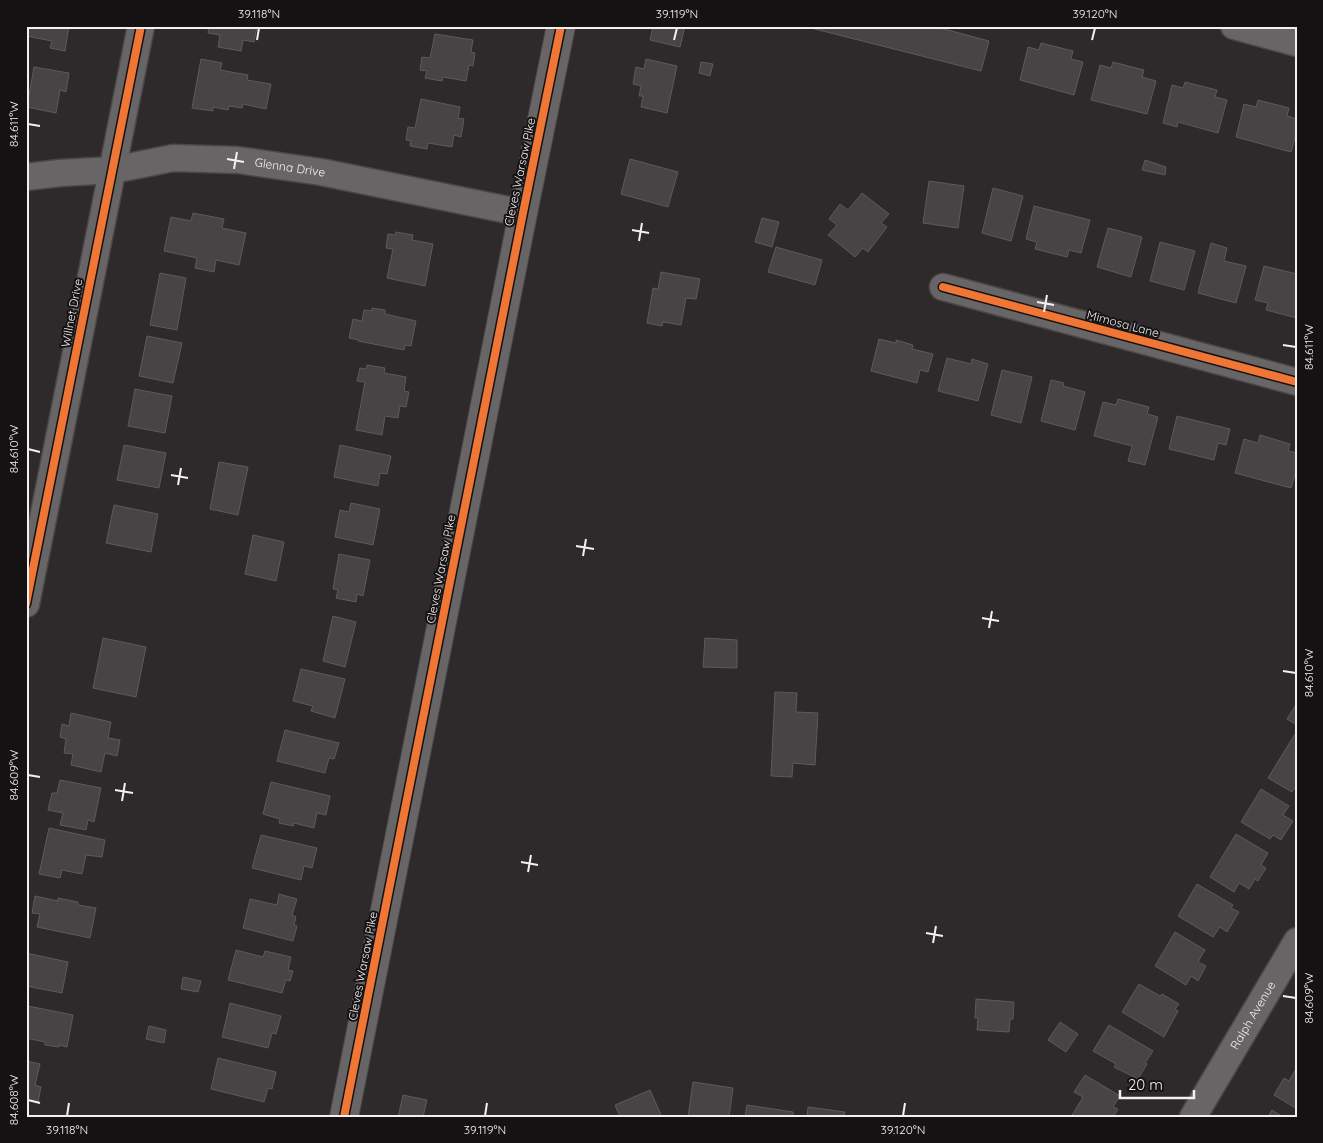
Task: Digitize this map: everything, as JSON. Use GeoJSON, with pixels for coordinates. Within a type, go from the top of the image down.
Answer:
{"type":"FeatureCollection","features":[{"type":"Feature","properties":{"kind":"street","name":"Willnet Drive"},"geometry":{"type":"LineString","coordinates":[[26,604],[141,26]]}},
{"type":"Feature","properties":{"kind":"street","name":"Cleves Warsaw Pike"},"geometry":{"type":"LineString","coordinates":[[344,1117],[561,26]]}},
{"type":"Feature","properties":{"kind":"street"},"geometry":{"type":"LineString","coordinates":[[1234,26],[1297,43]]}},
{"type":"Feature","properties":{"kind":"street","name":"Glenna Drive"},"geometry":{"type":"LineString","coordinates":[[26,177],[113,170],[173,158],[238,160],[321,172],[523,213]]}},
{"type":"Feature","properties":{"kind":"street","name":"Mimosa Lane"},"geometry":{"type":"LineString","coordinates":[[943,287],[1297,382]]}},
{"type":"Feature","properties":{"kind":"street","name":"Ralph Avenue"},"geometry":{"type":"LineString","coordinates":[[1193,1117],[1297,941]]}},
{"type":"Feature","properties":{"kind":"building"},"geometry":{"type":"Polygon","coordinates":[[[28,26],[69,26],[65,51],[50,48],[52,41],[26,36],[28,26]]]}},
{"type":"Feature","properties":{"kind":"building"},"geometry":{"type":"Polygon","coordinates":[[[209,26],[257,26],[254,42],[243,40],[241,51],[218,47],[220,35],[208,33],[209,26]]]}},
{"type":"Feature","properties":{"kind":"building"},"geometry":{"type":"Polygon","coordinates":[[[653,26],[685,26],[680,47],[650,40],[653,26]]]}},
{"type":"Feature","properties":{"kind":"building"},"geometry":{"type":"Polygon","coordinates":[[[803,26],[933,26],[989,41],[981,71],[803,26]]]}},
{"type":"Feature","properties":{"kind":"building"},"geometry":{"type":"Polygon","coordinates":[[[435,34],[473,40],[471,52],[475,53],[473,66],[469,65],[466,81],[443,77],[442,81],[425,78],[427,71],[420,70],[422,57],[430,58],[435,34]]]}},
{"type":"Feature","properties":{"kind":"building"},"geometry":{"type":"Polygon","coordinates":[[[1041,43],[1073,51],[1071,59],[1083,62],[1074,95],[1020,80],[1028,47],[1039,50],[1041,43]]]}},
{"type":"Feature","properties":{"kind":"building"},"geometry":{"type":"Polygon","coordinates":[[[201,59],[222,63],[220,70],[248,75],[247,80],[271,84],[266,109],[243,104],[242,108],[229,106],[228,110],[213,107],[213,111],[192,108],[201,59]]]}},
{"type":"Feature","properties":{"kind":"building"},"geometry":{"type":"Polygon","coordinates":[[[646,59],[677,66],[667,113],[641,107],[643,96],[639,96],[641,86],[633,84],[636,67],[644,69],[646,59]]]}},
{"type":"Feature","properties":{"kind":"building"},"geometry":{"type":"Polygon","coordinates":[[[701,62],[713,64],[710,76],[699,73],[701,62]]]}},
{"type":"Feature","properties":{"kind":"building"},"geometry":{"type":"Polygon","coordinates":[[[1113,62],[1144,70],[1142,77],[1156,81],[1147,114],[1091,100],[1100,65],[1111,68],[1113,62]]]}},
{"type":"Feature","properties":{"kind":"building"},"geometry":{"type":"Polygon","coordinates":[[[34,67],[69,73],[66,92],[60,90],[56,113],[27,107],[34,67]]]}},
{"type":"Feature","properties":{"kind":"building"},"geometry":{"type":"Polygon","coordinates":[[[1185,82],[1217,90],[1215,97],[1227,100],[1218,133],[1178,122],[1177,127],[1163,123],[1172,85],[1183,88],[1185,82]]]}},
{"type":"Feature","properties":{"kind":"building"},"geometry":{"type":"Polygon","coordinates":[[[421,99],[460,107],[458,118],[464,119],[461,137],[454,135],[452,147],[428,143],[427,149],[410,146],[411,141],[406,140],[408,127],[415,128],[421,99]]]}},
{"type":"Feature","properties":{"kind":"building"},"geometry":{"type":"Polygon","coordinates":[[[1258,100],[1289,108],[1287,116],[1297,119],[1297,130],[1291,152],[1236,137],[1244,104],[1256,107],[1258,100]]]}},
{"type":"Feature","properties":{"kind":"building"},"geometry":{"type":"Polygon","coordinates":[[[630,159],[678,172],[668,207],[621,194],[630,159]]]}},
{"type":"Feature","properties":{"kind":"building"},"geometry":{"type":"Polygon","coordinates":[[[1145,160],[1166,167],[1165,175],[1142,170],[1145,160]]]}},
{"type":"Feature","properties":{"kind":"building"},"geometry":{"type":"Polygon","coordinates":[[[929,181],[964,186],[958,228],[923,223],[929,181]]]}},
{"type":"Feature","properties":{"kind":"building"},"geometry":{"type":"Polygon","coordinates":[[[993,188],[1023,196],[1011,241],[982,233],[993,188]]]}},
{"type":"Feature","properties":{"kind":"building"},"geometry":{"type":"Polygon","coordinates":[[[862,193],[889,214],[881,223],[887,227],[868,252],[863,248],[855,257],[828,235],[837,225],[829,219],[840,204],[848,210],[862,193]]]}},
{"type":"Feature","properties":{"kind":"building"},"geometry":{"type":"Polygon","coordinates":[[[1034,206],[1090,220],[1081,253],[1069,250],[1067,257],[1035,249],[1037,242],[1026,239],[1034,206]]]}},
{"type":"Feature","properties":{"kind":"building"},"geometry":{"type":"Polygon","coordinates":[[[193,213],[224,219],[222,228],[246,233],[239,265],[216,260],[214,272],[195,268],[197,258],[164,251],[171,217],[191,221],[193,213]]]}},
{"type":"Feature","properties":{"kind":"building"},"geometry":{"type":"Polygon","coordinates":[[[762,218],[779,222],[772,247],[755,242],[762,218]]]}},
{"type":"Feature","properties":{"kind":"building"},"geometry":{"type":"Polygon","coordinates":[[[1108,228],[1142,237],[1131,277],[1097,267],[1108,228]]]}},
{"type":"Feature","properties":{"kind":"building"},"geometry":{"type":"Polygon","coordinates":[[[396,232],[413,235],[412,240],[433,244],[425,286],[387,278],[393,249],[386,248],[388,234],[395,235],[396,232]]]}},
{"type":"Feature","properties":{"kind":"building"},"geometry":{"type":"Polygon","coordinates":[[[1160,242],[1195,251],[1184,290],[1150,281],[1160,242]]]}},
{"type":"Feature","properties":{"kind":"building"},"geometry":{"type":"Polygon","coordinates":[[[1211,243],[1227,248],[1224,261],[1246,266],[1236,303],[1198,293],[1211,243]]]}},
{"type":"Feature","properties":{"kind":"building"},"geometry":{"type":"Polygon","coordinates":[[[776,247],[822,260],[815,285],[768,272],[776,247]]]}},
{"type":"Feature","properties":{"kind":"building"},"geometry":{"type":"Polygon","coordinates":[[[1264,266],[1297,274],[1297,318],[1266,310],[1268,303],[1255,300],[1264,266]]]}},
{"type":"Feature","properties":{"kind":"building"},"geometry":{"type":"Polygon","coordinates":[[[661,272],[700,279],[696,299],[686,298],[681,325],[663,322],[662,326],[647,323],[653,288],[658,289],[661,272]]]}},
{"type":"Feature","properties":{"kind":"building"},"geometry":{"type":"Polygon","coordinates":[[[160,273],[186,278],[177,330],[150,325],[160,273]]]}},
{"type":"Feature","properties":{"kind":"building"},"geometry":{"type":"Polygon","coordinates":[[[372,308],[385,310],[385,314],[416,321],[411,346],[405,345],[404,350],[349,338],[353,319],[362,321],[364,310],[372,311],[372,308]]]}},
{"type":"Feature","properties":{"kind":"building"},"geometry":{"type":"Polygon","coordinates":[[[147,336],[182,343],[173,383],[139,376],[147,336]]]}},
{"type":"Feature","properties":{"kind":"building"},"geometry":{"type":"Polygon","coordinates":[[[879,339],[896,343],[896,340],[913,345],[912,349],[933,354],[928,372],[920,370],[917,383],[871,371],[879,339]]]}},
{"type":"Feature","properties":{"kind":"building"},"geometry":{"type":"Polygon","coordinates":[[[947,358],[971,364],[972,359],[988,364],[978,401],[938,391],[947,358]]]}},
{"type":"Feature","properties":{"kind":"building"},"geometry":{"type":"Polygon","coordinates":[[[367,365],[385,368],[384,373],[406,377],[404,391],[409,392],[406,407],[400,406],[398,418],[385,416],[382,435],[356,430],[365,382],[357,381],[360,368],[366,369],[367,365]]]}},
{"type":"Feature","properties":{"kind":"building"},"geometry":{"type":"Polygon","coordinates":[[[1002,370],[1032,377],[1021,423],[991,415],[1002,370]]]}},
{"type":"Feature","properties":{"kind":"building"},"geometry":{"type":"Polygon","coordinates":[[[1051,380],[1064,383],[1063,386],[1085,392],[1075,430],[1041,421],[1051,380]]]}},
{"type":"Feature","properties":{"kind":"building"},"geometry":{"type":"Polygon","coordinates":[[[135,389],[172,396],[165,433],[128,426],[135,389]]]}},
{"type":"Feature","properties":{"kind":"building"},"geometry":{"type":"Polygon","coordinates":[[[1118,399],[1149,407],[1147,414],[1158,417],[1145,465],[1128,461],[1132,446],[1094,436],[1103,402],[1116,405],[1118,399]]]}},
{"type":"Feature","properties":{"kind":"building"},"geometry":{"type":"Polygon","coordinates":[[[1177,416],[1230,429],[1226,445],[1218,443],[1214,460],[1169,449],[1177,416]]]}},
{"type":"Feature","properties":{"kind":"building"},"geometry":{"type":"Polygon","coordinates":[[[1260,435],[1290,444],[1288,451],[1297,453],[1297,467],[1291,488],[1235,473],[1244,439],[1258,443],[1260,435]]]}},
{"type":"Feature","properties":{"kind":"building"},"geometry":{"type":"Polygon","coordinates":[[[124,445],[166,453],[159,488],[117,480],[124,445]]]}},
{"type":"Feature","properties":{"kind":"building"},"geometry":{"type":"Polygon","coordinates":[[[340,445],[391,456],[387,474],[380,473],[378,486],[334,477],[340,445]]]}},
{"type":"Feature","properties":{"kind":"building"},"geometry":{"type":"Polygon","coordinates":[[[219,462],[248,467],[238,515],[210,509],[219,462]]]}},
{"type":"Feature","properties":{"kind":"building"},"geometry":{"type":"Polygon","coordinates":[[[351,503],[380,509],[373,545],[335,537],[340,510],[349,512],[351,503]]]}},
{"type":"Feature","properties":{"kind":"building"},"geometry":{"type":"Polygon","coordinates":[[[114,505],[158,514],[151,552],[106,543],[114,505]]]}},
{"type":"Feature","properties":{"kind":"building"},"geometry":{"type":"Polygon","coordinates":[[[253,535],[284,542],[276,581],[245,574],[253,535]]]}},
{"type":"Feature","properties":{"kind":"building"},"geometry":{"type":"Polygon","coordinates":[[[339,554],[370,560],[363,596],[357,594],[356,602],[336,598],[338,590],[333,589],[339,554]]]}},
{"type":"Feature","properties":{"kind":"building"},"geometry":{"type":"Polygon","coordinates":[[[333,616],[356,622],[345,667],[323,661],[333,616]]]}},
{"type":"Feature","properties":{"kind":"building"},"geometry":{"type":"Polygon","coordinates":[[[103,638],[146,647],[136,697],[93,688],[103,638]]]}},
{"type":"Feature","properties":{"kind":"building"},"geometry":{"type":"Polygon","coordinates":[[[705,638],[737,640],[737,668],[703,667],[705,638]]]}},
{"type":"Feature","properties":{"kind":"building"},"geometry":{"type":"Polygon","coordinates":[[[301,669],[345,679],[335,718],[311,711],[313,706],[293,701],[301,669]]]}},
{"type":"Feature","properties":{"kind":"building"},"geometry":{"type":"Polygon","coordinates":[[[775,692],[797,693],[796,712],[818,713],[815,765],[793,763],[792,777],[771,776],[775,692]]]}},
{"type":"Feature","properties":{"kind":"building"},"geometry":{"type":"Polygon","coordinates":[[[1297,703],[1297,725],[1287,719],[1297,703]]]}},
{"type":"Feature","properties":{"kind":"building"},"geometry":{"type":"Polygon","coordinates":[[[71,713],[111,722],[108,738],[120,740],[117,756],[105,753],[101,772],[71,765],[73,754],[64,753],[66,739],[60,737],[62,724],[69,726],[71,713]]]}},
{"type":"Feature","properties":{"kind":"building"},"geometry":{"type":"Polygon","coordinates":[[[285,730],[339,743],[334,759],[329,758],[325,773],[277,761],[285,730]]]}},
{"type":"Feature","properties":{"kind":"building"},"geometry":{"type":"Polygon","coordinates":[[[1295,734],[1297,735],[1297,785],[1292,792],[1268,778],[1295,734]]]}},
{"type":"Feature","properties":{"kind":"building"},"geometry":{"type":"Polygon","coordinates":[[[60,780],[101,788],[94,822],[88,820],[86,830],[60,825],[63,813],[48,810],[52,793],[57,793],[60,780]]]}},
{"type":"Feature","properties":{"kind":"building"},"geometry":{"type":"Polygon","coordinates":[[[271,782],[330,796],[326,815],[317,813],[314,828],[294,823],[293,826],[279,823],[280,819],[263,814],[271,782]]]}},
{"type":"Feature","properties":{"kind":"building"},"geometry":{"type":"Polygon","coordinates":[[[1261,789],[1289,806],[1283,815],[1293,821],[1281,840],[1273,835],[1270,839],[1241,822],[1261,789]]]}},
{"type":"Feature","properties":{"kind":"building"},"geometry":{"type":"Polygon","coordinates":[[[49,828],[105,840],[102,857],[86,855],[82,874],[62,870],[60,878],[39,874],[49,828]]]}},
{"type":"Feature","properties":{"kind":"building"},"geometry":{"type":"Polygon","coordinates":[[[1236,834],[1268,853],[1261,865],[1266,868],[1258,881],[1255,879],[1249,889],[1239,883],[1234,892],[1210,877],[1236,834]]]}},
{"type":"Feature","properties":{"kind":"building"},"geometry":{"type":"Polygon","coordinates":[[[261,835],[317,848],[312,868],[304,866],[301,880],[252,868],[261,835]]]}},
{"type":"Feature","properties":{"kind":"building"},"geometry":{"type":"Polygon","coordinates":[[[1197,884],[1233,905],[1231,908],[1239,912],[1227,932],[1220,927],[1213,937],[1178,916],[1197,884]]]}},
{"type":"Feature","properties":{"kind":"building"},"geometry":{"type":"Polygon","coordinates":[[[279,894],[297,899],[292,915],[296,917],[294,925],[297,926],[293,941],[243,928],[250,899],[277,905],[279,894]]]}},
{"type":"Feature","properties":{"kind":"building"},"geometry":{"type":"Polygon","coordinates":[[[35,896],[58,901],[58,898],[78,902],[78,905],[96,908],[90,938],[37,927],[40,914],[32,913],[35,896]]]}},
{"type":"Feature","properties":{"kind":"building"},"geometry":{"type":"Polygon","coordinates":[[[1175,932],[1205,950],[1198,962],[1206,966],[1198,981],[1191,976],[1186,985],[1155,966],[1175,932]]]}},
{"type":"Feature","properties":{"kind":"building"},"geometry":{"type":"Polygon","coordinates":[[[236,950],[263,957],[265,951],[291,957],[288,970],[293,971],[290,981],[286,980],[282,993],[228,980],[236,950]]]}},
{"type":"Feature","properties":{"kind":"building"},"geometry":{"type":"Polygon","coordinates":[[[26,953],[68,962],[62,993],[26,986],[26,953]]]}},
{"type":"Feature","properties":{"kind":"building"},"geometry":{"type":"Polygon","coordinates":[[[183,977],[201,981],[198,992],[181,989],[183,977]]]}},
{"type":"Feature","properties":{"kind":"building"},"geometry":{"type":"Polygon","coordinates":[[[1139,984],[1179,1004],[1175,1009],[1178,1011],[1164,1037],[1122,1012],[1139,984]]]}},
{"type":"Feature","properties":{"kind":"building"},"geometry":{"type":"Polygon","coordinates":[[[976,999],[1014,1002],[1013,1019],[1010,1019],[1009,1032],[977,1030],[978,1018],[975,1018],[976,999]]]}},
{"type":"Feature","properties":{"kind":"building"},"geometry":{"type":"Polygon","coordinates":[[[230,1003],[281,1016],[276,1034],[272,1033],[268,1048],[222,1037],[230,1003]]]}},
{"type":"Feature","properties":{"kind":"building"},"geometry":{"type":"Polygon","coordinates":[[[28,1006],[73,1015],[67,1047],[45,1045],[45,1042],[26,1038],[28,1006]]]}},
{"type":"Feature","properties":{"kind":"building"},"geometry":{"type":"Polygon","coordinates":[[[1060,1022],[1078,1034],[1066,1052],[1048,1040],[1060,1022]]]}},
{"type":"Feature","properties":{"kind":"building"},"geometry":{"type":"Polygon","coordinates":[[[1109,1025],[1153,1051],[1138,1079],[1114,1067],[1116,1064],[1093,1051],[1109,1025]]]}},
{"type":"Feature","properties":{"kind":"building"},"geometry":{"type":"Polygon","coordinates":[[[149,1026],[166,1030],[164,1043],[146,1039],[149,1026]]]}},
{"type":"Feature","properties":{"kind":"building"},"geometry":{"type":"Polygon","coordinates":[[[218,1058],[276,1072],[272,1089],[268,1088],[264,1102],[211,1089],[218,1058]]]}},
{"type":"Feature","properties":{"kind":"building"},"geometry":{"type":"Polygon","coordinates":[[[26,1061],[40,1064],[35,1085],[41,1087],[38,1102],[26,1100],[26,1061]]]}},
{"type":"Feature","properties":{"kind":"building"},"geometry":{"type":"Polygon","coordinates":[[[1297,1067],[1297,1109],[1274,1095],[1284,1078],[1289,1081],[1297,1067]]]}},
{"type":"Feature","properties":{"kind":"building"},"geometry":{"type":"Polygon","coordinates":[[[1085,1075],[1120,1096],[1113,1107],[1118,1109],[1113,1117],[1071,1117],[1083,1097],[1074,1092],[1085,1075]]]}},
{"type":"Feature","properties":{"kind":"building"},"geometry":{"type":"Polygon","coordinates":[[[693,1082],[733,1088],[729,1117],[688,1117],[693,1082]]]}},
{"type":"Feature","properties":{"kind":"building"},"geometry":{"type":"Polygon","coordinates":[[[650,1090],[662,1117],[620,1117],[615,1105],[650,1090]]]}},
{"type":"Feature","properties":{"kind":"building"},"geometry":{"type":"Polygon","coordinates":[[[403,1095],[427,1100],[423,1117],[398,1117],[403,1095]]]}},
{"type":"Feature","properties":{"kind":"building"},"geometry":{"type":"Polygon","coordinates":[[[747,1105],[793,1112],[793,1117],[745,1117],[747,1105]]]}},
{"type":"Feature","properties":{"kind":"building"},"geometry":{"type":"Polygon","coordinates":[[[808,1107],[845,1112],[844,1117],[807,1117],[808,1107]]]}},
{"type":"Feature","properties":{"kind":"building"},"geometry":{"type":"Polygon","coordinates":[[[1272,1110],[1283,1117],[1268,1117],[1272,1110]]]}},
{"type":"Feature","properties":{"kind":"cycle path"},"geometry":{"type":"LineString","coordinates":[[26,604],[141,26]]}},
{"type":"Feature","properties":{"kind":"cycle path"},"geometry":{"type":"LineString","coordinates":[[344,1117],[561,26]]}},
{"type":"Feature","properties":{"kind":"cycle path"},"geometry":{"type":"LineString","coordinates":[[943,287],[1297,382]]}}]}
